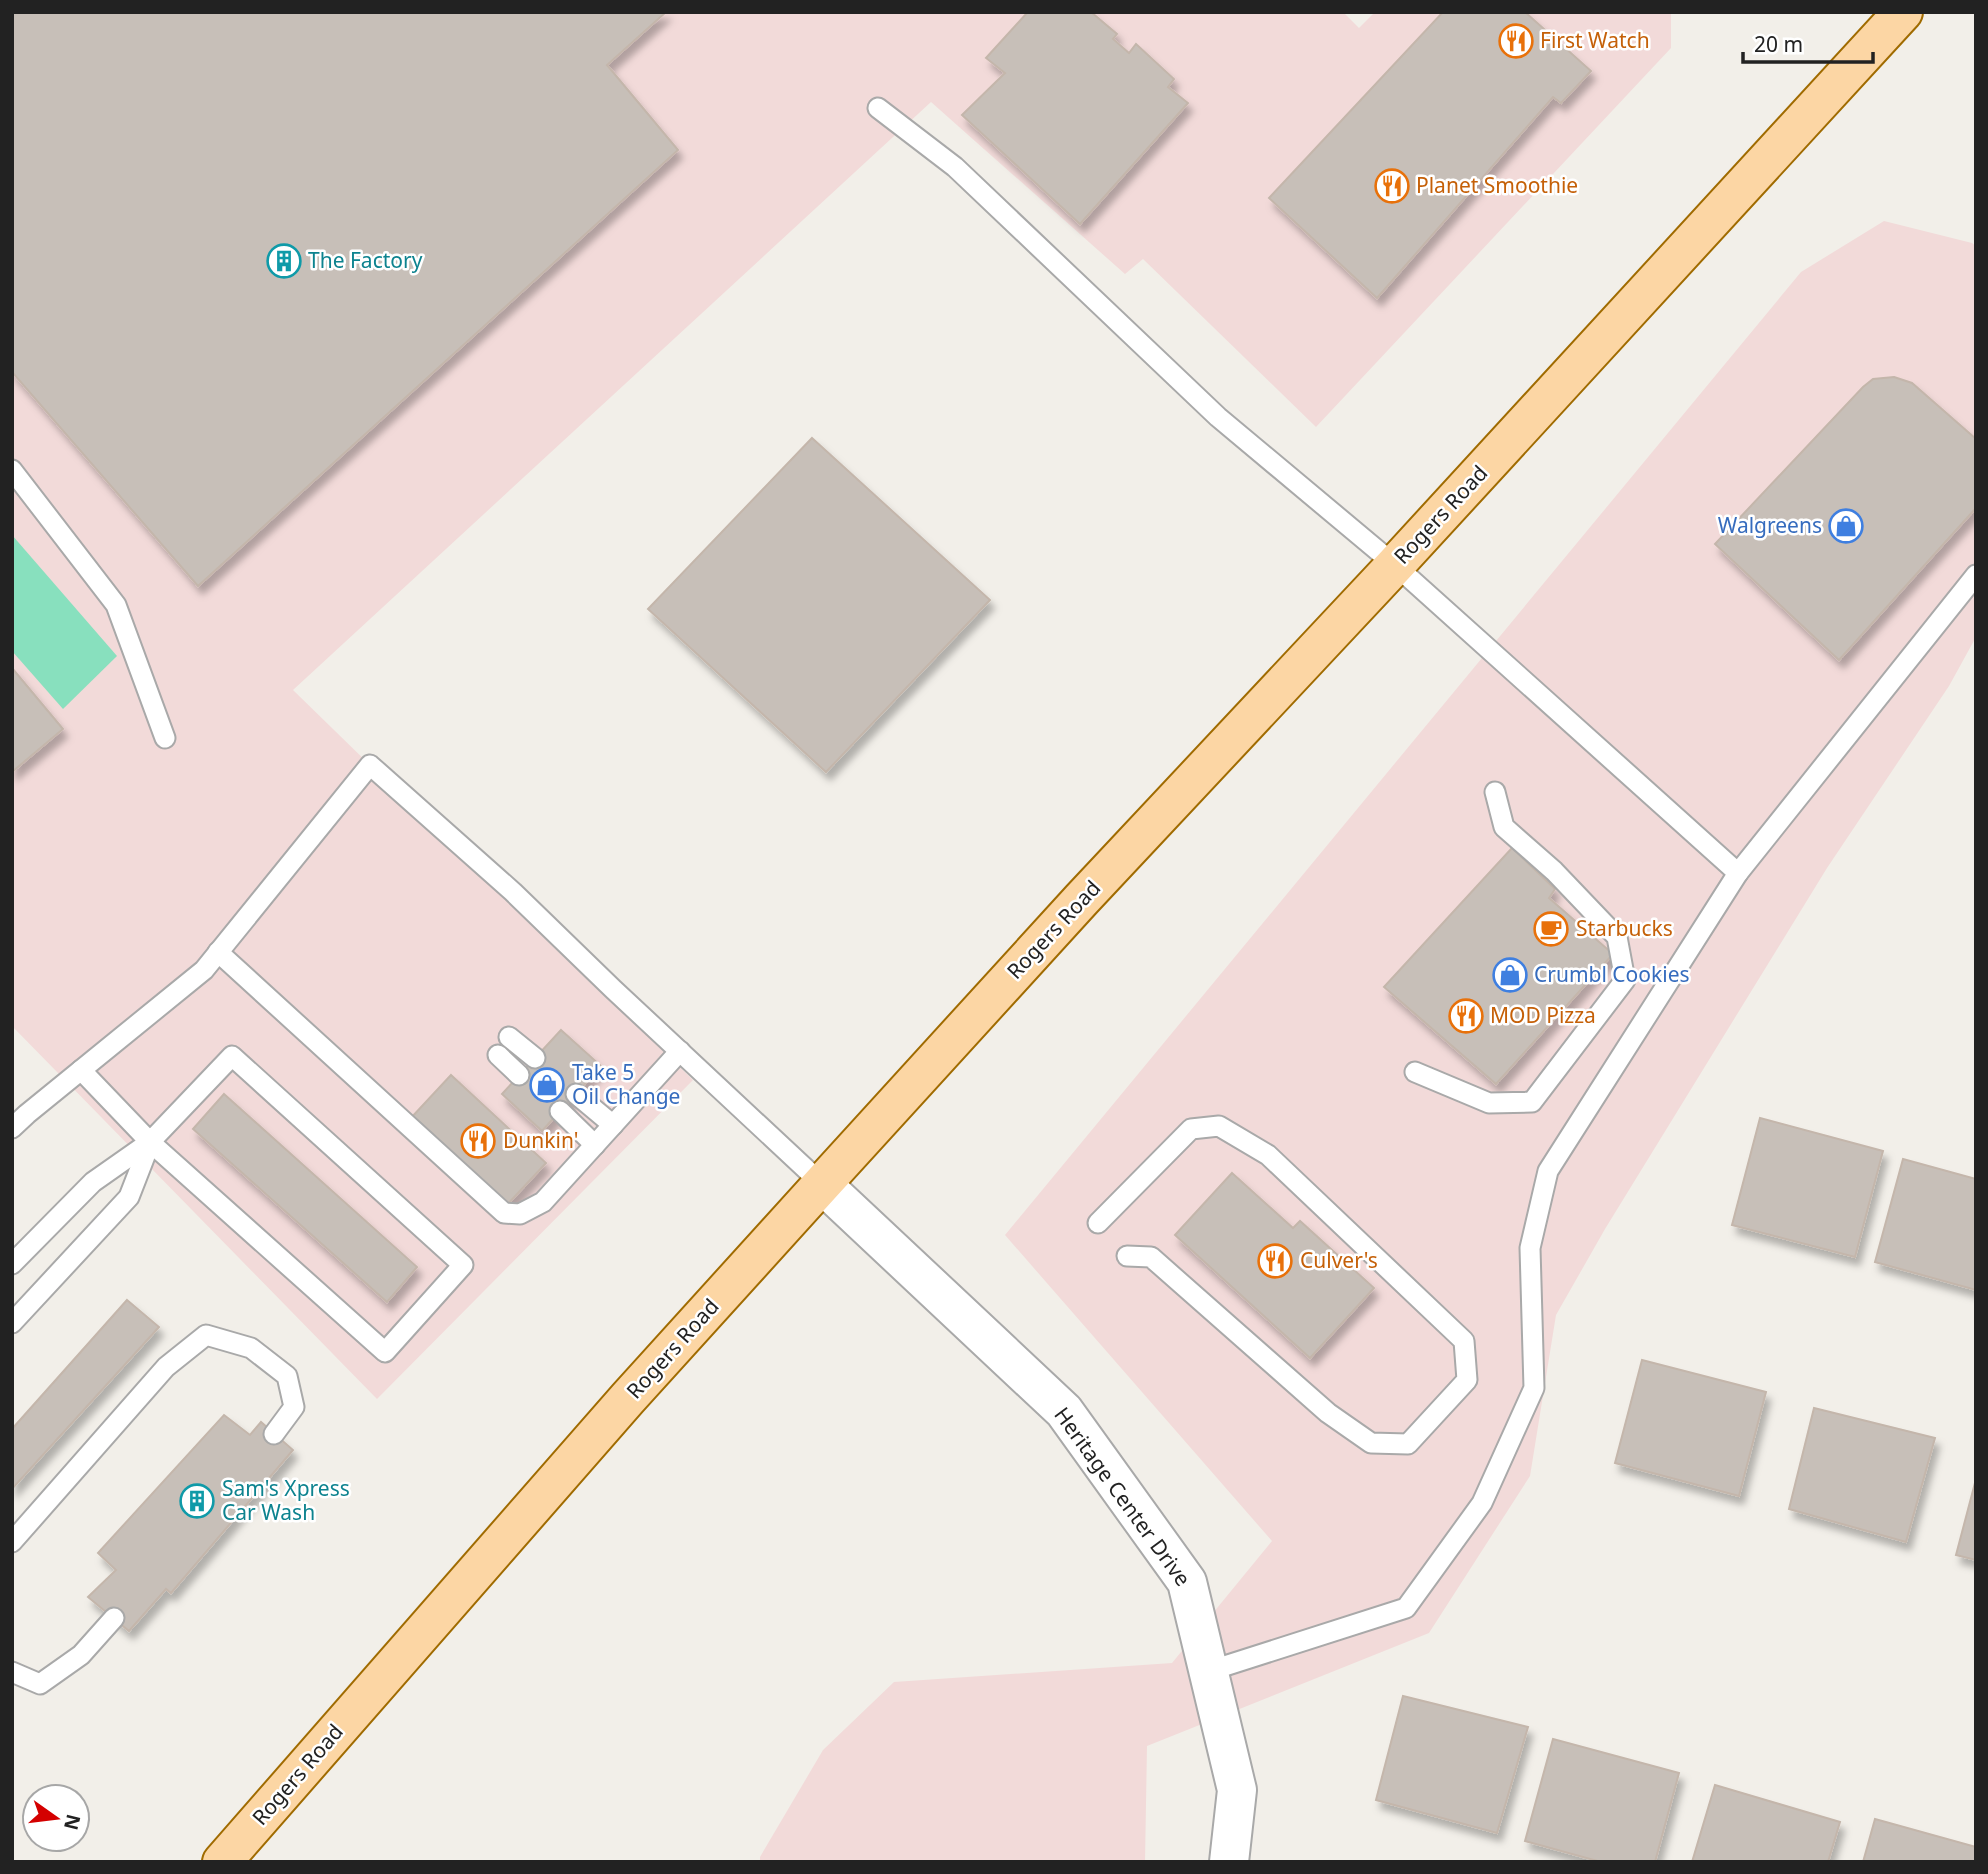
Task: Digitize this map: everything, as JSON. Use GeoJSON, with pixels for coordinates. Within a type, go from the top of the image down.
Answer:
{"type":"FeatureCollection","features":[{"type":"Feature","properties":{"kind":"main road","name":"Rogers Road"},"geometry":{"type":"LineString","coordinates":[[222,1862],[628,1398],[822,1184],[1081,900],[1395,565],[1903,12]]}},
{"type":"Feature","properties":{"kind":"street","name":"Heritage Center Drive"},"geometry":{"type":"LineString","coordinates":[[822,1184],[1064,1411],[1187,1582],[1237,1790],[1229,1862]]}},
{"type":"Feature","properties":{"kind":"lane"},"geometry":{"type":"LineString","coordinates":[[878,108],[955,167],[1218,417],[1395,565],[1738,873]]}},
{"type":"Feature","properties":{"kind":"lane"},"geometry":{"type":"LineString","coordinates":[[12,470],[116,605],[165,738]]}},
{"type":"Feature","properties":{"kind":"lane"},"geometry":{"type":"LineString","coordinates":[[1209,1671],[1406,1608],[1482,1503],[1534,1388],[1530,1248],[1548,1171],[1738,873],[1976,575]]}},
{"type":"Feature","properties":{"kind":"lane"},"geometry":{"type":"LineString","coordinates":[[12,1128],[204,970],[370,765],[513,892],[822,1184]]}},
{"type":"Feature","properties":{"kind":"lane"},"geometry":{"type":"LineString","coordinates":[[1415,1072],[1489,1103],[1532,1102],[1625,980],[1617,937],[1554,871],[1504,827],[1496,792]]}},
{"type":"Feature","properties":{"kind":"lane"},"geometry":{"type":"LineString","coordinates":[[218,952],[504,1213],[520,1214],[543,1202],[680,1051]]}},
{"type":"Feature","properties":{"kind":"lane"},"geometry":{"type":"LineString","coordinates":[[509,1037],[535,1058]]}},
{"type":"Feature","properties":{"kind":"lane"},"geometry":{"type":"LineString","coordinates":[[498,1055],[519,1075]]}},
{"type":"Feature","properties":{"kind":"lane"},"geometry":{"type":"LineString","coordinates":[[12,1264],[93,1182],[150,1142],[232,1056],[463,1265],[385,1352],[150,1142],[81,1070]]}},
{"type":"Feature","properties":{"kind":"lane"},"geometry":{"type":"LineString","coordinates":[[576,1094],[613,1125]]}},
{"type":"Feature","properties":{"kind":"lane"},"geometry":{"type":"LineString","coordinates":[[560,1111],[595,1144]]}},
{"type":"Feature","properties":{"kind":"lane"},"geometry":{"type":"LineString","coordinates":[[1098,1223],[1191,1129],[1219,1126],[1268,1155],[1464,1341],[1467,1380],[1408,1444],[1371,1443],[1328,1413],[1151,1257],[1127,1256]]}},
{"type":"Feature","properties":{"kind":"lane"},"geometry":{"type":"LineString","coordinates":[[12,1323],[129,1197],[150,1142]]}},
{"type":"Feature","properties":{"kind":"lane"},"geometry":{"type":"LineString","coordinates":[[12,1542],[166,1367],[206,1335],[251,1348],[287,1376],[293,1407],[274,1434]]}},
{"type":"Feature","properties":{"kind":"lane"},"geometry":{"type":"LineString","coordinates":[[12,1672],[40,1684],[81,1655],[114,1618]]}},
{"type":"Feature","properties":{"kind":"shaded area"},"geometry":{"type":"Polygon","coordinates":[[[12,12],[1343,12],[1359,28],[1375,12],[1671,12],[1671,48],[1316,427],[1143,259],[1125,274],[931,102],[293,690],[693,1080],[377,1399],[12,1026],[12,12]]]}},
{"type":"Feature","properties":{"kind":"shaded area"},"geometry":{"type":"Polygon","coordinates":[[[1884,221],[1976,246],[1976,637],[1949,686],[1827,868],[1605,1229],[1556,1315],[1530,1476],[1429,1633],[1147,1746],[1145,1862],[760,1862],[760,1857],[823,1750],[894,1682],[1172,1663],[1272,1541],[1005,1235],[1801,272],[1884,221]]]}},
{"type":"Feature","properties":{"kind":"green space"},"geometry":{"type":"Polygon","coordinates":[[[12,535],[117,656],[63,709],[12,651],[12,535]]]}},
{"type":"Feature","properties":{"kind":"building","name":"The Factory"},"geometry":{"type":"Polygon","coordinates":[[[12,12],[666,12],[607,65],[678,150],[198,586],[12,372],[12,12]]]}},
{"type":"Feature","properties":{"kind":"building"},"geometry":{"type":"Polygon","coordinates":[[[1026,12],[1091,12],[1117,34],[1113,39],[1129,53],[1136,44],[1174,79],[1168,87],[1188,103],[1080,224],[962,115],[1005,73],[986,58],[1026,12]]]}},
{"type":"Feature","properties":{"kind":"building"},"geometry":{"type":"Polygon","coordinates":[[[1443,12],[1525,12],[1591,71],[1561,103],[1553,97],[1377,298],[1269,198],[1443,12]]]}},
{"type":"Feature","properties":{"kind":"building","name":"Walgreens"},"geometry":{"type":"Polygon","coordinates":[[[1894,377],[1912,383],[1976,439],[1976,508],[1839,660],[1715,544],[1863,387],[1873,379],[1894,377]]]}},
{"type":"Feature","properties":{"kind":"building"},"geometry":{"type":"Polygon","coordinates":[[[812,438],[990,600],[826,772],[648,609],[812,438]]]}},
{"type":"Feature","properties":{"kind":"building"},"geometry":{"type":"Polygon","coordinates":[[[12,668],[63,729],[12,772],[12,668]]]}},
{"type":"Feature","properties":{"kind":"building"},"geometry":{"type":"Polygon","coordinates":[[[1512,848],[1555,889],[1549,898],[1613,954],[1496,1084],[1384,987],[1512,848]]]}},
{"type":"Feature","properties":{"kind":"building","name":"Take 5 Oil Change"},"geometry":{"type":"Polygon","coordinates":[[[561,1030],[601,1066],[542,1131],[502,1094],[561,1030]]]}},
{"type":"Feature","properties":{"kind":"building","name":"Dunkin'"},"geometry":{"type":"Polygon","coordinates":[[[451,1075],[546,1163],[505,1207],[410,1119],[451,1075]]]}},
{"type":"Feature","properties":{"kind":"building"},"geometry":{"type":"Polygon","coordinates":[[[224,1094],[417,1267],[387,1302],[193,1129],[224,1094]]]}},
{"type":"Feature","properties":{"kind":"building"},"geometry":{"type":"Polygon","coordinates":[[[1760,1118],[1883,1151],[1855,1257],[1732,1225],[1760,1118]]]}},
{"type":"Feature","properties":{"kind":"building"},"geometry":{"type":"Polygon","coordinates":[[[1903,1159],[1976,1179],[1976,1290],[1875,1262],[1903,1159]]]}},
{"type":"Feature","properties":{"kind":"building","name":"Culver's"},"geometry":{"type":"Polygon","coordinates":[[[1232,1173],[1293,1228],[1300,1221],[1374,1288],[1310,1358],[1175,1235],[1232,1173]]]}},
{"type":"Feature","properties":{"kind":"building"},"geometry":{"type":"Polygon","coordinates":[[[127,1300],[159,1327],[12,1489],[12,1429],[127,1300]]]}},
{"type":"Feature","properties":{"kind":"building"},"geometry":{"type":"Polygon","coordinates":[[[1642,1360],[1766,1392],[1739,1496],[1615,1463],[1642,1360]]]}},
{"type":"Feature","properties":{"kind":"building"},"geometry":{"type":"Polygon","coordinates":[[[1814,1408],[1935,1438],[1906,1542],[1789,1509],[1814,1408]]]}},
{"type":"Feature","properties":{"kind":"building","name":"Sam's Xpress Car Wash"},"geometry":{"type":"Polygon","coordinates":[[[224,1415],[250,1435],[261,1422],[293,1450],[171,1593],[166,1589],[129,1631],[88,1597],[116,1570],[98,1553],[224,1415]]]}},
{"type":"Feature","properties":{"kind":"building"},"geometry":{"type":"Polygon","coordinates":[[[1976,1479],[1976,1560],[1956,1555],[1976,1479]]]}},
{"type":"Feature","properties":{"kind":"building"},"geometry":{"type":"Polygon","coordinates":[[[1403,1696],[1528,1727],[1497,1833],[1376,1800],[1403,1696]]]}},
{"type":"Feature","properties":{"kind":"building"},"geometry":{"type":"Polygon","coordinates":[[[1553,1739],[1679,1773],[1655,1862],[1601,1862],[1525,1841],[1553,1739]]]}},
{"type":"Feature","properties":{"kind":"building"},"geometry":{"type":"Polygon","coordinates":[[[1715,1785],[1840,1822],[1828,1862],[1692,1862],[1715,1785]]]}},
{"type":"Feature","properties":{"kind":"building"},"geometry":{"type":"Polygon","coordinates":[[[1875,1819],[1976,1847],[1976,1862],[1863,1862],[1875,1819]]]}},
{"type":"Feature","properties":{"kind":"place","name":"First Watch"},"geometry":{"type":"Point","coordinates":[1516,41]}},
{"type":"Feature","properties":{"kind":"place","name":"Planet Smoothie"},"geometry":{"type":"Point","coordinates":[1392,186]}},
{"type":"Feature","properties":{"kind":"place","name":"The Factory"},"geometry":{"type":"Point","coordinates":[284,261]}},
{"type":"Feature","properties":{"kind":"place","name":"Walgreens"},"geometry":{"type":"Point","coordinates":[1846,526]}},
{"type":"Feature","properties":{"kind":"place","name":"Starbucks"},"geometry":{"type":"Point","coordinates":[1551,929]}},
{"type":"Feature","properties":{"kind":"place","name":"Crumbl Cookies"},"geometry":{"type":"Point","coordinates":[1510,975]}},
{"type":"Feature","properties":{"kind":"place","name":"MOD Pizza"},"geometry":{"type":"Point","coordinates":[1466,1016]}},
{"type":"Feature","properties":{"kind":"place","name":"Take 5 Oil Change"},"geometry":{"type":"Point","coordinates":[547,1085]}},
{"type":"Feature","properties":{"kind":"place","name":"Dunkin'"},"geometry":{"type":"Point","coordinates":[478,1141]}},
{"type":"Feature","properties":{"kind":"place","name":"Culver's"},"geometry":{"type":"Point","coordinates":[1275,1261]}},
{"type":"Feature","properties":{"kind":"place","name":"Sam's Xpress Car Wash"},"geometry":{"type":"Point","coordinates":[197,1501]}}]}
